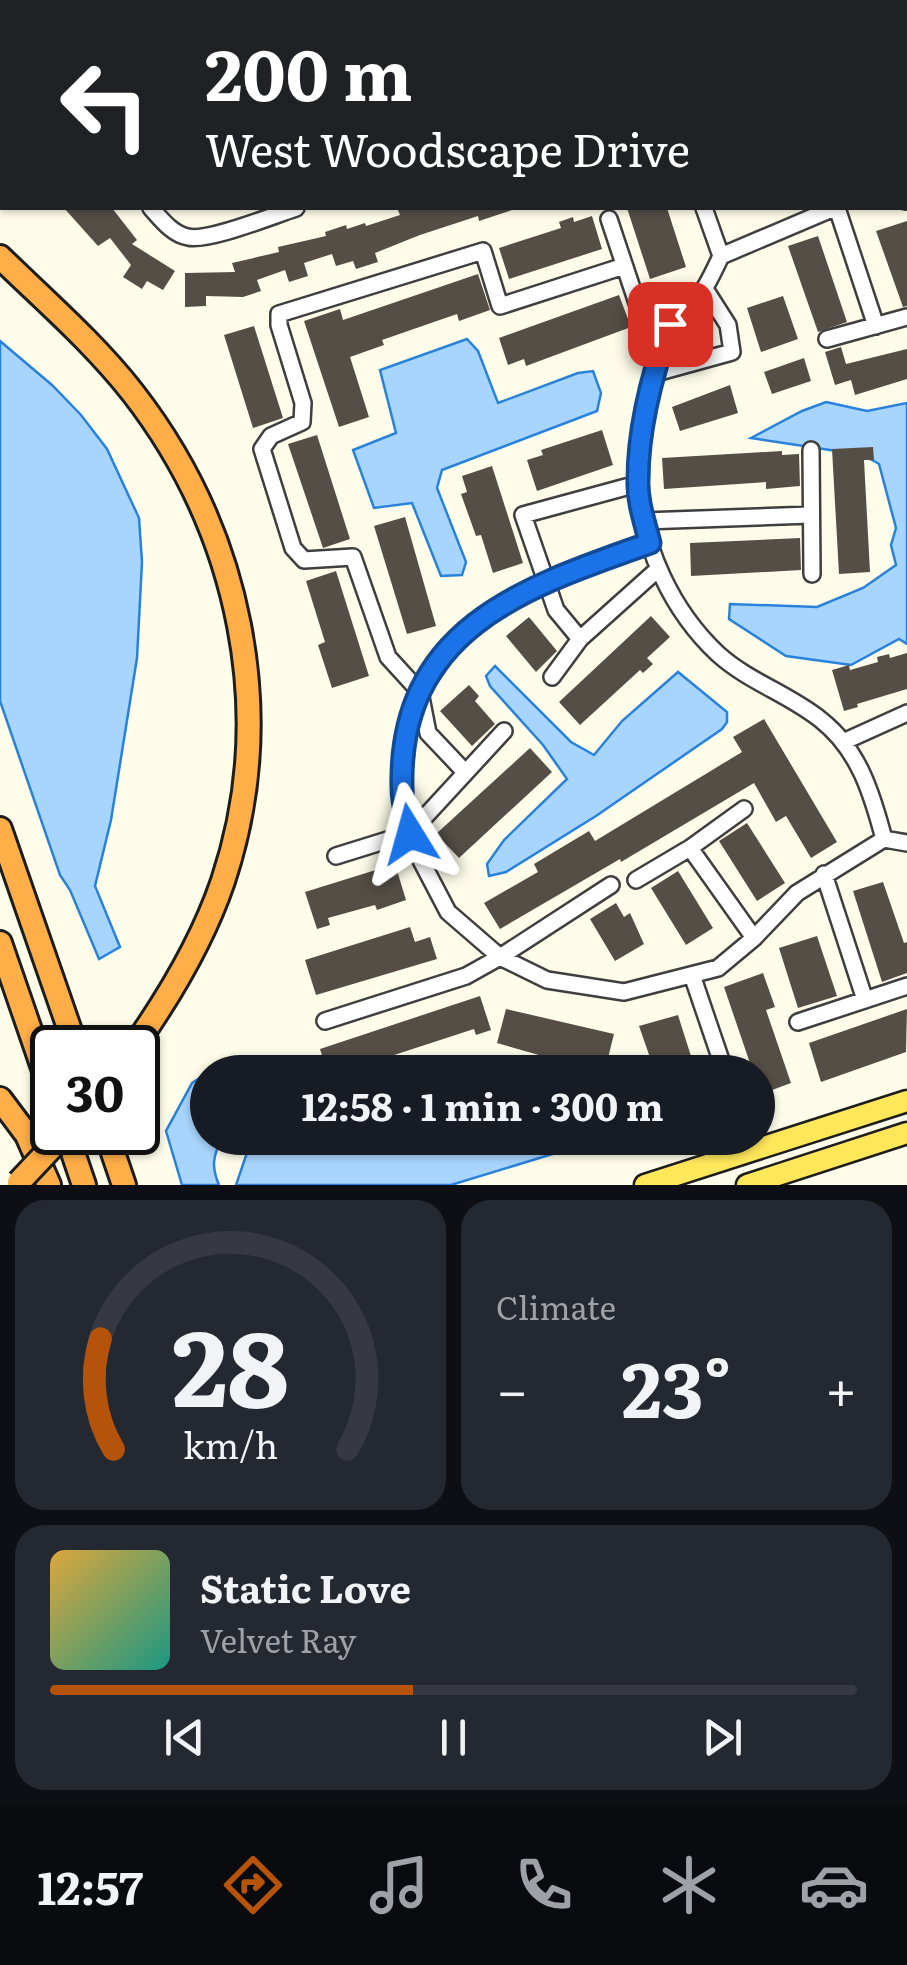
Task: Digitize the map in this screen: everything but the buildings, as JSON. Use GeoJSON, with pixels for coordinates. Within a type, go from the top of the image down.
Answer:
{"type":"FeatureCollection","features":[{"type":"Feature","properties":{"kind":"highway"},"geometry":{"type":"LineString","coordinates":[[0,257],[114,370],[170,446],[216,539],[243,642],[250,740],[242,812],[234,844],[204,927],[147,1025]]}},
{"type":"Feature","properties":{"kind":"highway"},"geometry":{"type":"LineString","coordinates":[[0,829],[68,1025]]}},
{"type":"Feature","properties":{"kind":"highway"},"geometry":{"type":"LineString","coordinates":[[0,943],[30,1030]]}},
{"type":"Feature","properties":{"kind":"highway"},"geometry":{"type":"LineString","coordinates":[[0,1099],[27,1135],[48,1185]]}},
{"type":"Feature","properties":{"kind":"highway"},"geometry":{"type":"LineString","coordinates":[[18,1184],[45,1155]]}},
{"type":"Feature","properties":{"kind":"highway"},"geometry":{"type":"LineString","coordinates":[[74,1155],[84,1185]]}},
{"type":"Feature","properties":{"kind":"highway"},"geometry":{"type":"LineString","coordinates":[[114,1155],[124,1185]]}},
{"type":"Feature","properties":{"kind":"main road"},"geometry":{"type":"LineString","coordinates":[[645,1185],[907,1101]]}},
{"type":"Feature","properties":{"kind":"main road"},"geometry":{"type":"LineString","coordinates":[[746,1185],[907,1133]]}},
{"type":"Feature","properties":{"kind":"street"},"geometry":{"type":"LineString","coordinates":[[153,210],[168,226],[188,237],[207,236],[290,210]]}},
{"type":"Feature","properties":{"kind":"street"},"geometry":{"type":"LineString","coordinates":[[705,210],[721,256]]}},
{"type":"Feature","properties":{"kind":"street"},"geometry":{"type":"LineString","coordinates":[[831,210],[721,256],[705,289],[670,324],[652,374],[637,484],[657,570],[715,651],[745,676],[820,720],[843,742],[872,794],[884,839]]}},
{"type":"Feature","properties":{"kind":"street"},"geometry":{"type":"LineString","coordinates":[[837,210],[876,326]]}},
{"type":"Feature","properties":{"kind":"street"},"geometry":{"type":"LineString","coordinates":[[609,219],[637,303],[670,324]]}},
{"type":"Feature","properties":{"kind":"street"},"geometry":{"type":"LineString","coordinates":[[464,771],[428,733],[420,692],[388,657],[353,557],[304,560],[293,548],[262,449],[271,436],[302,422],[303,403],[279,314],[483,251],[500,306],[624,266]]}},
{"type":"Feature","properties":{"kind":"street"},"geometry":{"type":"LineString","coordinates":[[652,374],[732,352],[728,325],[705,289]]}},
{"type":"Feature","properties":{"kind":"street"},"geometry":{"type":"LineString","coordinates":[[828,338],[907,316]]}},
{"type":"Feature","properties":{"kind":"street"},"geometry":{"type":"LineString","coordinates":[[810,450],[812,574]]}},
{"type":"Feature","properties":{"kind":"street"},"geometry":{"type":"LineString","coordinates":[[580,639],[556,610],[523,515],[637,484]]}},
{"type":"Feature","properties":{"kind":"street"},"geometry":{"type":"LineString","coordinates":[[644,521],[810,515]]}},
{"type":"Feature","properties":{"kind":"street"},"geometry":{"type":"LineString","coordinates":[[650,543],[546,580],[476,621],[448,651],[420,692],[410,719],[402,788],[410,834],[448,912],[500,958],[547,980],[624,992],[718,968],[754,938],[782,906],[824,874],[884,839],[907,843]]}},
{"type":"Feature","properties":{"kind":"street"},"geometry":{"type":"LineString","coordinates":[[552,676],[580,639],[657,570]]}},
{"type":"Feature","properties":{"kind":"street"},"geometry":{"type":"LineString","coordinates":[[843,742],[907,713]]}},
{"type":"Feature","properties":{"kind":"street"},"geometry":{"type":"LineString","coordinates":[[336,856],[410,834],[504,731]]}},
{"type":"Feature","properties":{"kind":"street"},"geometry":{"type":"LineString","coordinates":[[636,880],[744,809]]}},
{"type":"Feature","properties":{"kind":"street"},"geometry":{"type":"LineString","coordinates":[[690,848],[754,938]]}},
{"type":"Feature","properties":{"kind":"street"},"geometry":{"type":"LineString","coordinates":[[824,874],[865,1000]]}},
{"type":"Feature","properties":{"kind":"street"},"geometry":{"type":"LineString","coordinates":[[324,1021],[466,976],[612,884]]}},
{"type":"Feature","properties":{"kind":"street"},"geometry":{"type":"LineString","coordinates":[[692,975],[719,1055]]}},
{"type":"Feature","properties":{"kind":"street"},"geometry":{"type":"LineString","coordinates":[[798,1022],[907,986]]}},
{"type":"Feature","properties":{"kind":"water"},"geometry":{"type":"Polygon","coordinates":[[[467,339],[478,351],[498,403],[593,371],[601,393],[597,411],[442,470],[437,488],[466,562],[462,575],[441,576],[412,503],[374,508],[353,450],[396,433],[380,370],[467,339]]]}},
{"type":"Feature","properties":{"kind":"water"},"geometry":{"type":"Polygon","coordinates":[[[0,341],[81,415],[107,449],[139,518],[142,562],[137,658],[111,820],[95,886],[120,947],[99,959],[60,875],[0,701],[0,341]]]}},
{"type":"Feature","properties":{"kind":"water"},"geometry":{"type":"Polygon","coordinates":[[[826,402],[867,411],[907,403],[907,644],[899,639],[851,665],[786,656],[729,619],[730,604],[817,607],[863,588],[896,565],[891,545],[896,528],[879,464],[863,455],[751,438],[826,402]]]}},
{"type":"Feature","properties":{"kind":"water"},"geometry":{"type":"Polygon","coordinates":[[[495,666],[571,742],[594,755],[622,721],[678,672],[727,712],[727,722],[596,816],[506,872],[489,876],[487,864],[504,840],[567,779],[543,745],[490,686],[486,676],[495,666]]]}},
{"type":"Feature","properties":{"kind":"water"},"geometry":{"type":"Polygon","coordinates":[[[190,1087],[190,1155],[216,1155],[219,1185],[182,1185],[166,1131],[190,1087]]]}},
{"type":"Feature","properties":{"kind":"water"},"geometry":{"type":"Polygon","coordinates":[[[246,1155],[549,1155],[451,1185],[236,1185],[246,1155]]]}},
{"type":"Feature","properties":{"kind":"route"},"geometry":{"type":"LineString","coordinates":[[410,834],[402,788],[410,719],[420,692],[448,651],[476,621],[501,604],[546,580],[650,543],[637,484],[641,435],[652,374],[670,324]]}}]}
